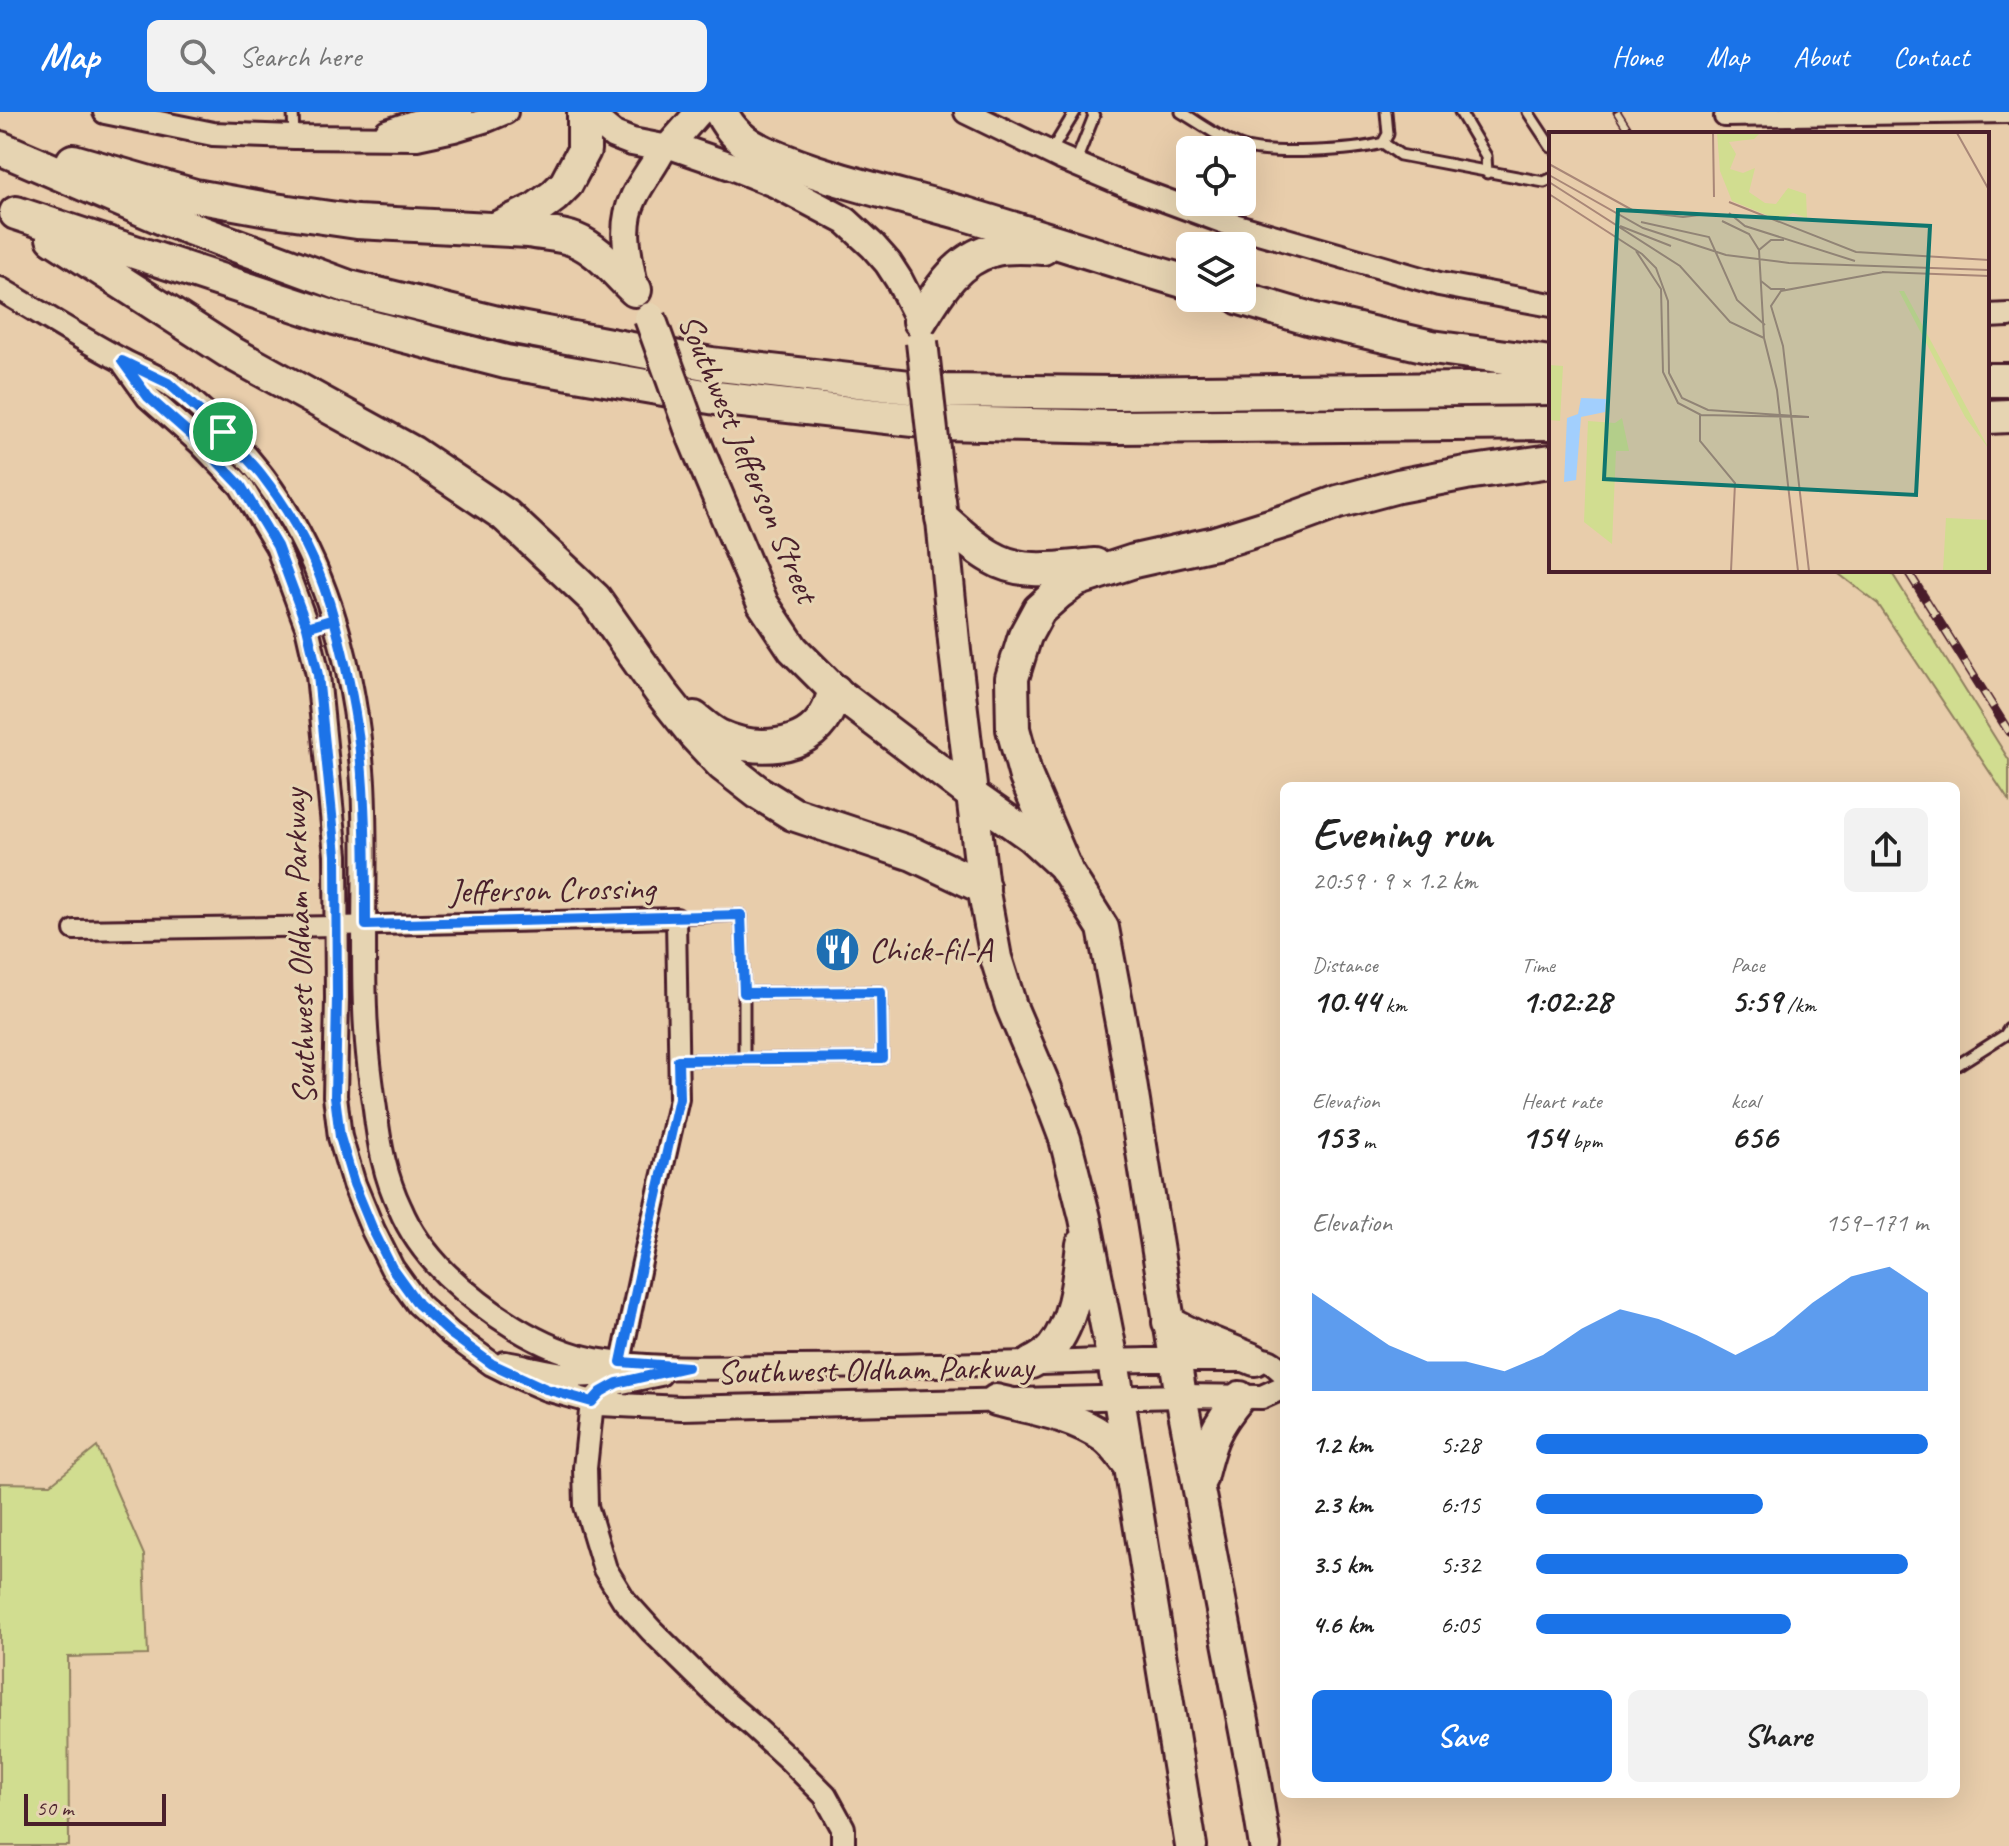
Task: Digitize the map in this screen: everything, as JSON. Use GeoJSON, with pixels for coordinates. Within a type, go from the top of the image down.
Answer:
{"type":"FeatureCollection","features":[{"type":"Feature","properties":{"kind":"highway"},"geometry":{"type":"LineString","coordinates":[[494,230],[535,210],[566,184],[584,150],[585,112]]}},
{"type":"Feature","properties":{"kind":"highway"},"geometry":{"type":"LineString","coordinates":[[721,112],[728,127],[742,140],[762,152],[821,174],[963,213],[1176,279]]}},
{"type":"Feature","properties":{"kind":"highway"},"geometry":{"type":"LineString","coordinates":[[0,140],[195,196],[268,209],[357,222],[529,231],[575,240],[594,252],[635,290]]}},
{"type":"Feature","properties":{"kind":"highway"},"geometry":{"type":"LineString","coordinates":[[0,148],[165,219],[349,287],[514,327],[711,364],[944,391],[1115,393],[1549,388]]}},
{"type":"Feature","properties":{"kind":"highway"},"geometry":{"type":"LineString","coordinates":[[8,209],[335,318],[506,362],[716,398],[941,423],[1118,427],[1549,423]]}},
{"type":"Feature","properties":{"kind":"highway"},"geometry":{"type":"LineString","coordinates":[[8,209],[228,351],[413,453],[505,515],[595,599],[695,735],[723,765],[759,793],[793,814],[913,854],[983,887]]}},
{"type":"Feature","properties":{"kind":"highway"},"geometry":{"type":"LineString","coordinates":[[1075,249],[1030,247],[992,250],[963,264],[950,276],[921,331],[983,887],[996,958],[1011,1006],[1065,1139],[1085,1218],[1113,1361],[1191,1846]]}},
{"type":"Feature","properties":{"kind":"highway","name":"Southwest Jefferson Street"},"geometry":{"type":"LineString","coordinates":[[635,290],[650,318],[693,437],[763,604],[793,649],[835,691],[1030,836],[1065,868],[1103,928],[1181,1396],[1265,1846]]}},
{"type":"Feature","properties":{"kind":"highway"},"geometry":{"type":"LineString","coordinates":[[1256,303],[1432,347],[1549,363]]}},
{"type":"Feature","properties":{"kind":"highway"},"geometry":{"type":"LineString","coordinates":[[1989,417],[2009,416]]}},
{"type":"Feature","properties":{"kind":"highway"},"geometry":{"type":"LineString","coordinates":[[1065,868],[1026,777],[1013,729],[1012,678],[1025,636],[1039,610],[1058,593],[1076,580],[1134,561],[1215,543],[1338,502],[1398,486],[1549,461]]}},
{"type":"Feature","properties":{"kind":"highway"},"geometry":{"type":"LineString","coordinates":[[940,506],[991,558],[1011,565],[1040,570],[1134,561]]}},
{"type":"Feature","properties":{"kind":"highway"},"geometry":{"type":"LineString","coordinates":[[660,691],[716,735],[750,745],[772,746],[798,739],[814,728],[826,715],[835,691]]}},
{"type":"Feature","properties":{"kind":"highway"},"geometry":{"type":"LineString","coordinates":[[1031,1363],[1051,1349],[1066,1322],[1077,1281],[1085,1218]]}},
{"type":"Feature","properties":{"kind":"highway"},"geometry":{"type":"LineString","coordinates":[[1168,1322],[1255,1360]]}},
{"type":"Feature","properties":{"kind":"highway"},"geometry":{"type":"LineString","coordinates":[[1199,1489],[1209,1444],[1222,1419],[1240,1397]]}},
{"type":"Feature","properties":{"kind":"highway"},"geometry":{"type":"LineString","coordinates":[[996,1400],[1081,1424],[1103,1436],[1129,1465]]}},
{"type":"Feature","properties":{"kind":"main road"},"geometry":{"type":"LineString","coordinates":[[585,112],[614,135],[731,166],[776,184],[846,221],[888,263],[899,280],[921,331]]}},
{"type":"Feature","properties":{"kind":"main road","name":"Southwest Jefferson Street"},"geometry":{"type":"LineString","coordinates":[[635,290],[625,235],[633,198],[667,147],[699,112]]}},
{"type":"Feature","properties":{"kind":"street"},"geometry":{"type":"LineString","coordinates":[[105,112],[213,134],[417,138],[454,130],[506,112]]}},
{"type":"Feature","properties":{"kind":"street"},"geometry":{"type":"LineString","coordinates":[[370,136],[461,112]]}},
{"type":"Feature","properties":{"kind":"street"},"geometry":{"type":"LineString","coordinates":[[963,113],[1132,188],[1227,223],[1439,284],[1549,305]]}},
{"type":"Feature","properties":{"kind":"street"},"geometry":{"type":"LineString","coordinates":[[1724,117],[2009,113]]}},
{"type":"Feature","properties":{"kind":"street","name":"Southwest Oldham Parkway"},"geometry":{"type":"LineString","coordinates":[[0,289],[122,361],[168,383],[223,432],[261,475],[298,531],[322,579],[349,679],[358,734],[363,784],[365,1007],[379,1143],[400,1210],[417,1239],[441,1269],[496,1315],[529,1335],[592,1359],[687,1367],[1267,1360],[1280,1370]]}},
{"type":"Feature","properties":{"kind":"street"},"geometry":{"type":"LineString","coordinates":[[1989,316],[2009,315]]}},
{"type":"Feature","properties":{"kind":"street","name":"Southwest Oldham Parkway"},"geometry":{"type":"LineString","coordinates":[[122,361],[148,397],[200,443],[241,486],[277,546],[307,627],[318,675],[336,855],[335,1096],[340,1137],[354,1184],[392,1268],[418,1304],[451,1334],[488,1361],[546,1389],[600,1404],[681,1408],[1119,1397],[1262,1397],[1280,1389]]}},
{"type":"Feature","properties":{"kind":"street"},"geometry":{"type":"LineString","coordinates":[[307,627],[334,619]]}},
{"type":"Feature","properties":{"kind":"street","name":"Jefferson Crossing"},"geometry":{"type":"LineString","coordinates":[[74,930],[676,918],[679,1099],[621,1362]]}},
{"type":"Feature","properties":{"kind":"street"},"geometry":{"type":"LineString","coordinates":[[488,1361],[581,1376],[610,1371],[621,1362]]}},
{"type":"Feature","properties":{"kind":"street"},"geometry":{"type":"LineString","coordinates":[[687,1367],[617,1383],[601,1392],[592,1402],[585,1468],[586,1506],[605,1569],[624,1600],[651,1630],[825,1795],[843,1828],[843,1846]]}},
{"type":"Feature","properties":{"kind":"lane"},"geometry":{"type":"LineString","coordinates":[[293,112],[294,137]]}},
{"type":"Feature","properties":{"kind":"lane"},"geometry":{"type":"LineString","coordinates":[[1050,153],[1075,112]]}},
{"type":"Feature","properties":{"kind":"lane"},"geometry":{"type":"LineString","coordinates":[[1075,164],[1094,116],[1092,112]]}},
{"type":"Feature","properties":{"kind":"lane"},"geometry":{"type":"LineString","coordinates":[[1181,112],[1241,146],[1269,151],[1352,149],[1383,143],[1400,155],[1487,173],[1544,182],[1549,180]]}},
{"type":"Feature","properties":{"kind":"lane"},"geometry":{"type":"LineString","coordinates":[[1383,143],[1388,134],[1386,112]]}},
{"type":"Feature","properties":{"kind":"lane"},"geometry":{"type":"LineString","coordinates":[[1460,112],[1486,156],[1487,173]]}},
{"type":"Feature","properties":{"kind":"lane"},"geometry":{"type":"LineString","coordinates":[[1528,112],[1549,144]]}},
{"type":"Feature","properties":{"kind":"lane"},"geometry":{"type":"LineString","coordinates":[[676,918],[741,915],[744,1059]]}},
{"type":"Feature","properties":{"kind":"lane"},"geometry":{"type":"LineString","coordinates":[[678,1060],[882,1058],[881,992],[744,993]]}},
{"type":"Feature","properties":{"kind":"lane"},"geometry":{"type":"LineString","coordinates":[[1960,1063],[2005,1035],[2009,1029]]}},
{"type":"Feature","properties":{"kind":"green space"},"geometry":{"type":"Polygon","coordinates":[[[1891,572],[2009,760],[2009,801],[1878,604],[1839,574],[1891,572]]]}},
{"type":"Feature","properties":{"kind":"green space"},"geometry":{"type":"Polygon","coordinates":[[[97,1447],[144,1555],[148,1655],[68,1657],[69,1846],[0,1846],[0,1483],[51,1484],[97,1447]]]}},
{"type":"Feature","properties":{"kind":"railway"},"geometry":{"type":"LineString","coordinates":[[1617,112],[1630,132]]}},
{"type":"Feature","properties":{"kind":"railway"},"geometry":{"type":"LineString","coordinates":[[1908,572],[2009,732]]}},
{"type":"Feature","properties":{"kind":"place","name":"Chick-fil-A"},"geometry":{"type":"Point","coordinates":[838,949]}},
{"type":"Feature","properties":{"kind":"route"},"geometry":{"type":"LineString","coordinates":[[223,432],[168,383],[122,361],[148,397],[200,443],[241,486],[277,546],[307,627],[334,619],[349,679],[358,734],[363,784],[366,925],[741,915],[744,993],[881,992],[882,1058],[678,1060],[679,1099],[621,1362],[687,1367],[617,1383],[601,1392],[592,1402],[546,1389],[516,1376],[488,1361],[451,1334],[418,1304],[392,1268],[373,1230],[354,1184],[340,1137],[335,1096],[336,855],[318,675],[307,627],[334,619],[322,579],[292,519],[261,475],[223,432]]}}]}
